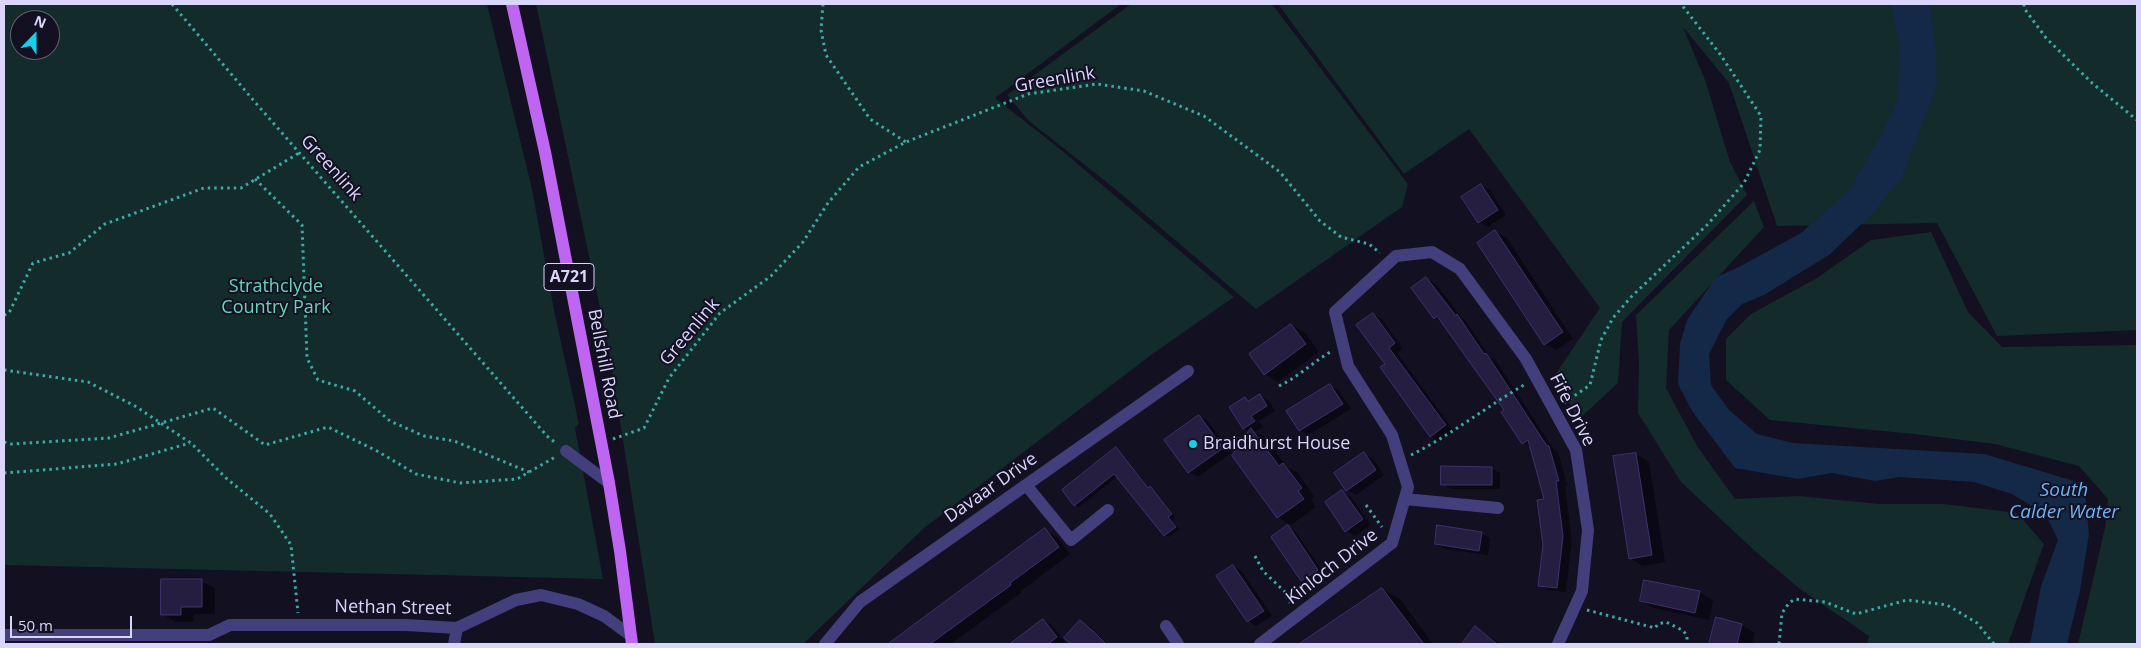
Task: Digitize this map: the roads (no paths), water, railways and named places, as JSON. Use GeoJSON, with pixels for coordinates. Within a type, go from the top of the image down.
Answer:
{"type":"FeatureCollection","features":[{"type":"Feature","properties":{"kind":"main road","name":"Bellshill Road"},"geometry":{"type":"LineString","coordinates":[[512,4],[546,152],[609,483],[631,640]]}},
{"type":"Feature","properties":{"kind":"street","name":"Kinloch Drive"},"geometry":{"type":"LineString","coordinates":[[1260,644],[1392,543],[1408,487],[1392,435],[1348,366],[1334,312],[1396,256],[1432,252],[1460,269]]}},
{"type":"Feature","properties":{"kind":"street","name":"Fife Drive"},"geometry":{"type":"LineString","coordinates":[[1460,269],[1526,359],[1576,450],[1588,530],[1582,591],[1558,644]]}},
{"type":"Feature","properties":{"kind":"street","name":"Davaar Drive"},"geometry":{"type":"LineString","coordinates":[[825,644],[860,602],[1188,371]]}},
{"type":"Feature","properties":{"kind":"street"},"geometry":{"type":"LineString","coordinates":[[566,451],[609,483]]}},
{"type":"Feature","properties":{"kind":"street"},"geometry":{"type":"LineString","coordinates":[[1026,485],[1070,540],[1108,510]]}},
{"type":"Feature","properties":{"kind":"street"},"geometry":{"type":"LineString","coordinates":[[1405,499],[1498,508]]}},
{"type":"Feature","properties":{"kind":"street","name":"Nethan Street"},"geometry":{"type":"LineString","coordinates":[[209,639],[230,626],[406,625],[457,628],[516,600],[541,595],[578,604],[604,616],[631,640]]}},
{"type":"Feature","properties":{"kind":"street"},"geometry":{"type":"LineString","coordinates":[[1166,626],[1178,644]]}},
{"type":"Feature","properties":{"kind":"street"},"geometry":{"type":"LineString","coordinates":[[454,644],[457,628]]}},
{"type":"Feature","properties":{"kind":"street"},"geometry":{"type":"LineString","coordinates":[[1276,633],[1284,644]]}},
{"type":"Feature","properties":{"kind":"street"},"geometry":{"type":"LineString","coordinates":[[4,635],[25,640],[209,639]]}},
{"type":"Feature","properties":{"kind":"water","name":"South Calder Water"},"geometry":{"type":"Polygon","coordinates":[[[1891,4],[1930,4],[1936,53],[1937,86],[1902,177],[1873,213],[1829,255],[1764,295],[1742,304],[1727,319],[1709,354],[1711,385],[1729,410],[1757,434],[1793,443],[1984,454],[2084,484],[2089,534],[2080,591],[2067,644],[2030,644],[2041,586],[2058,540],[2046,515],[2012,494],[1974,482],[1900,477],[1875,481],[1832,473],[1798,479],[1735,468],[1692,411],[1678,384],[1680,344],[1687,320],[1716,277],[1737,268],[1801,233],[1849,190],[1880,137],[1897,102],[1900,50],[1891,4]]]}},
{"type":"Feature","properties":{"kind":"place","name":"Braidhurst House"},"geometry":{"type":"Point","coordinates":[1193,444]}},
{"type":"Feature","properties":{"kind":"park label","name":"Strathclyde Country Park"},"geometry":{"type":"Point","coordinates":[276,297]}}]}
